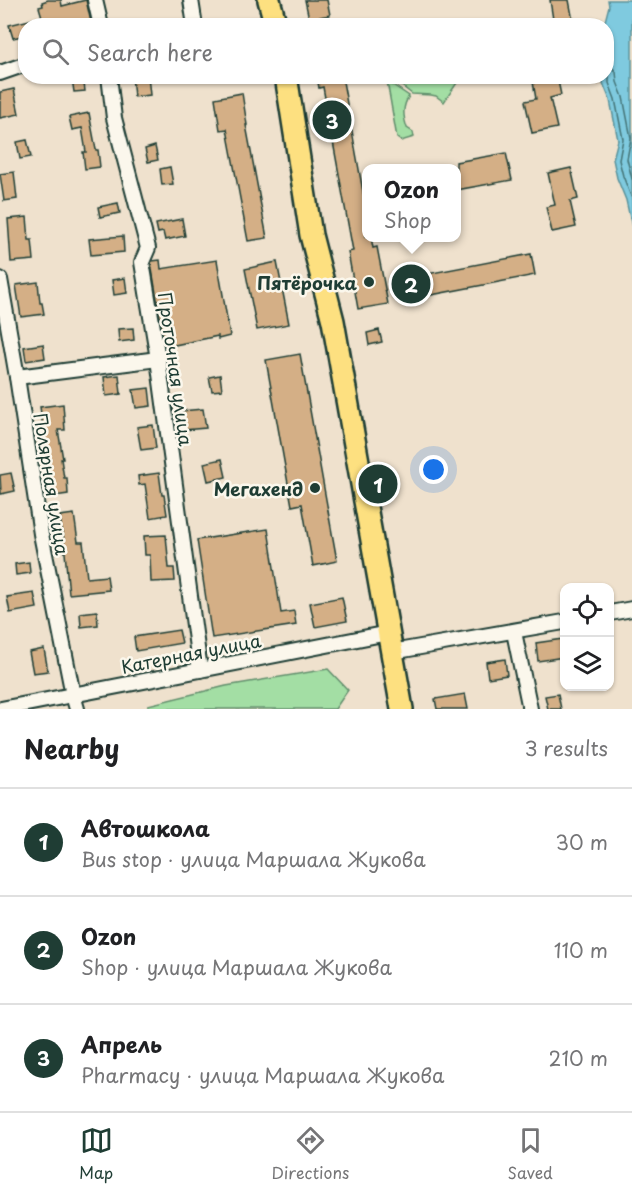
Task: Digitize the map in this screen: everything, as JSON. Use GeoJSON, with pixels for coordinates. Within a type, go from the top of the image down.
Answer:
{"type":"FeatureCollection","features":[{"type":"Feature","properties":{"kind":"main road"},"geometry":{"type":"LineString","coordinates":[[269,0],[274,18]]}},
{"type":"Feature","properties":{"kind":"main road"},"geometry":{"type":"LineString","coordinates":[[287,84],[311,235],[333,321],[402,709]]}},
{"type":"Feature","properties":{"kind":"street"},"geometry":{"type":"LineString","coordinates":[[95,0],[99,18]]}},
{"type":"Feature","properties":{"kind":"street"},"geometry":{"type":"LineString","coordinates":[[191,0],[194,18]]}},
{"type":"Feature","properties":{"kind":"street"},"geometry":{"type":"LineString","coordinates":[[0,73],[18,67]]}},
{"type":"Feature","properties":{"kind":"street","name":"Проточная улица"},"geometry":{"type":"LineString","coordinates":[[111,84],[114,118],[148,248],[142,262],[158,359],[200,670]]}},
{"type":"Feature","properties":{"kind":"street","name":"Полярная улица"},"geometry":{"type":"LineString","coordinates":[[0,279],[41,534],[78,709]]}},
{"type":"Feature","properties":{"kind":"street"},"geometry":{"type":"LineString","coordinates":[[17,377],[158,359]]}},
{"type":"Feature","properties":{"kind":"street"},"geometry":{"type":"LineString","coordinates":[[614,613],[632,609]]}},
{"type":"Feature","properties":{"kind":"street","name":"Катерная улица"},"geometry":{"type":"LineString","coordinates":[[2,709],[200,670],[390,643],[514,632],[560,623]]}},
{"type":"Feature","properties":{"kind":"street"},"geometry":{"type":"LineString","coordinates":[[514,632],[530,709]]}},
{"type":"Feature","properties":{"kind":"green space"},"geometry":{"type":"Polygon","coordinates":[[[388,84],[391,84],[409,96],[404,108],[404,116],[407,128],[413,132],[414,137],[401,141],[397,138],[388,84]]]}},
{"type":"Feature","properties":{"kind":"green space"},"geometry":{"type":"Polygon","coordinates":[[[399,84],[456,84],[444,102],[436,96],[412,94],[399,84]]]}},
{"type":"Feature","properties":{"kind":"green space"},"geometry":{"type":"Polygon","coordinates":[[[328,669],[348,690],[335,709],[148,709],[148,705],[226,686],[328,669]]]}},
{"type":"Feature","properties":{"kind":"water"},"geometry":{"type":"Polygon","coordinates":[[[608,0],[632,0],[632,227],[613,159],[618,140],[610,100],[603,84],[614,84],[614,18],[606,18],[608,0]]]}},
{"type":"Feature","properties":{"kind":"building"},"geometry":{"type":"Polygon","coordinates":[[[61,0],[62,6],[86,0],[90,18],[38,18],[42,17],[39,7],[43,6],[42,2],[61,0]]]}},
{"type":"Feature","properties":{"kind":"building"},"geometry":{"type":"Polygon","coordinates":[[[305,0],[327,0],[330,15],[309,18],[305,0]]]}},
{"type":"Feature","properties":{"kind":"building"},"geometry":{"type":"Polygon","coordinates":[[[550,0],[569,0],[572,18],[553,18],[550,0]]]}},
{"type":"Feature","properties":{"kind":"building"},"geometry":{"type":"Polygon","coordinates":[[[18,23],[18,37],[13,38],[9,25],[18,23]]]}},
{"type":"Feature","properties":{"kind":"building"},"geometry":{"type":"Polygon","coordinates":[[[73,84],[84,84],[85,91],[74,92],[73,84]]]}},
{"type":"Feature","properties":{"kind":"building"},"geometry":{"type":"Polygon","coordinates":[[[133,84],[149,84],[150,95],[134,97],[133,84]]]}},
{"type":"Feature","properties":{"kind":"building"},"geometry":{"type":"Polygon","coordinates":[[[318,84],[343,84],[362,186],[362,242],[372,242],[373,248],[377,247],[388,304],[358,309],[348,252],[353,251],[323,87],[319,88],[318,84]]]}},
{"type":"Feature","properties":{"kind":"building"},"geometry":{"type":"Polygon","coordinates":[[[533,84],[559,84],[561,95],[550,98],[557,128],[532,133],[525,101],[536,99],[533,84]]]}},
{"type":"Feature","properties":{"kind":"building"},"geometry":{"type":"Polygon","coordinates":[[[14,89],[19,114],[0,118],[0,92],[14,89]]]}},
{"type":"Feature","properties":{"kind":"building"},"geometry":{"type":"Polygon","coordinates":[[[242,93],[267,238],[248,241],[227,129],[220,130],[215,98],[242,93]]]}},
{"type":"Feature","properties":{"kind":"building"},"geometry":{"type":"Polygon","coordinates":[[[89,113],[100,167],[85,169],[83,152],[86,152],[82,128],[72,130],[69,117],[89,113]]]}},
{"type":"Feature","properties":{"kind":"building"},"geometry":{"type":"Polygon","coordinates":[[[27,140],[31,157],[20,159],[17,142],[27,140]]]}},
{"type":"Feature","properties":{"kind":"building"},"geometry":{"type":"Polygon","coordinates":[[[155,146],[158,160],[148,162],[145,149],[155,146]]]}},
{"type":"Feature","properties":{"kind":"building"},"geometry":{"type":"Polygon","coordinates":[[[506,153],[512,180],[461,189],[461,164],[456,164],[456,162],[506,153]]]}},
{"type":"Feature","properties":{"kind":"building"},"geometry":{"type":"Polygon","coordinates":[[[170,167],[173,184],[162,185],[160,169],[170,167]]]}},
{"type":"Feature","properties":{"kind":"building"},"geometry":{"type":"Polygon","coordinates":[[[571,168],[578,199],[570,201],[576,227],[552,232],[546,207],[555,205],[548,173],[571,168]]]}},
{"type":"Feature","properties":{"kind":"building"},"geometry":{"type":"Polygon","coordinates":[[[14,172],[17,199],[4,201],[0,174],[14,172]]]}},
{"type":"Feature","properties":{"kind":"building"},"geometry":{"type":"Polygon","coordinates":[[[118,203],[120,213],[100,217],[98,207],[118,203]]]}},
{"type":"Feature","properties":{"kind":"building"},"geometry":{"type":"Polygon","coordinates":[[[27,217],[34,260],[11,262],[8,219],[27,217]]]}},
{"type":"Feature","properties":{"kind":"building"},"geometry":{"type":"Polygon","coordinates":[[[182,219],[185,236],[165,240],[163,232],[158,233],[156,224],[182,219]]]}},
{"type":"Feature","properties":{"kind":"building"},"geometry":{"type":"Polygon","coordinates":[[[123,236],[124,252],[91,255],[89,239],[123,236]]]}},
{"type":"Feature","properties":{"kind":"building"},"geometry":{"type":"Polygon","coordinates":[[[531,254],[535,275],[410,299],[406,278],[531,254]]]}},
{"type":"Feature","properties":{"kind":"building"},"geometry":{"type":"Polygon","coordinates":[[[160,260],[161,269],[217,260],[230,336],[218,339],[218,336],[165,347],[151,263],[160,260]]]}},
{"type":"Feature","properties":{"kind":"building"},"geometry":{"type":"Polygon","coordinates":[[[277,262],[289,324],[257,330],[245,269],[277,262]]]}},
{"type":"Feature","properties":{"kind":"building"},"geometry":{"type":"Polygon","coordinates":[[[125,278],[127,293],[114,295],[112,280],[125,278]]]}},
{"type":"Feature","properties":{"kind":"building"},"geometry":{"type":"Polygon","coordinates":[[[38,282],[40,303],[42,303],[44,314],[21,317],[16,285],[38,282]]]}},
{"type":"Feature","properties":{"kind":"building"},"geometry":{"type":"Polygon","coordinates":[[[133,328],[134,340],[119,342],[118,329],[133,328]]]}},
{"type":"Feature","properties":{"kind":"building"},"geometry":{"type":"Polygon","coordinates":[[[379,330],[382,342],[369,345],[367,333],[379,330]]]}},
{"type":"Feature","properties":{"kind":"building"},"geometry":{"type":"Polygon","coordinates":[[[43,344],[45,358],[26,361],[24,347],[43,344]]]}},
{"type":"Feature","properties":{"kind":"building"},"geometry":{"type":"Polygon","coordinates":[[[300,354],[337,561],[313,566],[302,504],[292,506],[266,360],[300,354]]]}},
{"type":"Feature","properties":{"kind":"building"},"geometry":{"type":"Polygon","coordinates":[[[119,375],[121,394],[106,396],[104,377],[119,375]]]}},
{"type":"Feature","properties":{"kind":"building"},"geometry":{"type":"Polygon","coordinates":[[[220,375],[222,390],[212,391],[209,377],[220,375]]]}},
{"type":"Feature","properties":{"kind":"building"},"geometry":{"type":"Polygon","coordinates":[[[149,388],[151,406],[136,408],[133,390],[149,388]]]}},
{"type":"Feature","properties":{"kind":"building"},"geometry":{"type":"Polygon","coordinates":[[[63,404],[65,430],[58,430],[68,494],[55,496],[53,479],[48,479],[46,465],[49,465],[40,407],[63,404]]]}},
{"type":"Feature","properties":{"kind":"building"},"geometry":{"type":"Polygon","coordinates":[[[203,409],[206,428],[183,430],[181,411],[203,409]]]}},
{"type":"Feature","properties":{"kind":"building"},"geometry":{"type":"Polygon","coordinates":[[[153,425],[156,448],[141,450],[137,427],[153,425]]]}},
{"type":"Feature","properties":{"kind":"building"},"geometry":{"type":"Polygon","coordinates":[[[222,459],[226,477],[208,481],[204,463],[222,459]]]}},
{"type":"Feature","properties":{"kind":"building"},"geometry":{"type":"Polygon","coordinates":[[[11,473],[15,491],[1,494],[0,475],[11,473]]]}},
{"type":"Feature","properties":{"kind":"building"},"geometry":{"type":"Polygon","coordinates":[[[159,473],[167,515],[150,518],[145,484],[139,485],[138,476],[159,473]]]}},
{"type":"Feature","properties":{"kind":"building"},"geometry":{"type":"Polygon","coordinates":[[[74,514],[78,542],[83,542],[87,578],[107,576],[109,590],[69,594],[60,516],[74,514]]]}},
{"type":"Feature","properties":{"kind":"building"},"geometry":{"type":"Polygon","coordinates":[[[268,529],[281,613],[294,611],[296,625],[212,638],[197,540],[268,529]]]}},
{"type":"Feature","properties":{"kind":"building"},"geometry":{"type":"Polygon","coordinates":[[[166,535],[169,568],[174,568],[175,581],[151,582],[150,555],[145,555],[144,536],[166,535]]]}},
{"type":"Feature","properties":{"kind":"building"},"geometry":{"type":"Polygon","coordinates":[[[29,562],[30,573],[16,575],[15,564],[29,562]]]}},
{"type":"Feature","properties":{"kind":"building"},"geometry":{"type":"Polygon","coordinates":[[[34,593],[37,608],[10,613],[7,597],[34,593]]]}},
{"type":"Feature","properties":{"kind":"building"},"geometry":{"type":"Polygon","coordinates":[[[342,597],[347,621],[315,627],[310,603],[342,597]]]}},
{"type":"Feature","properties":{"kind":"building"},"geometry":{"type":"Polygon","coordinates":[[[97,611],[98,625],[81,627],[80,613],[97,611]]]}},
{"type":"Feature","properties":{"kind":"building"},"geometry":{"type":"Polygon","coordinates":[[[179,630],[182,643],[136,651],[134,637],[179,630]]]}},
{"type":"Feature","properties":{"kind":"building"},"geometry":{"type":"Polygon","coordinates":[[[560,639],[560,658],[538,661],[536,643],[560,639]]]}},
{"type":"Feature","properties":{"kind":"building"},"geometry":{"type":"Polygon","coordinates":[[[44,649],[48,671],[33,673],[29,652],[44,649]]]}},
{"type":"Feature","properties":{"kind":"building"},"geometry":{"type":"Polygon","coordinates":[[[505,659],[507,675],[488,678],[486,662],[505,659]]]}},
{"type":"Feature","properties":{"kind":"building"},"geometry":{"type":"Polygon","coordinates":[[[465,694],[468,709],[437,709],[435,699],[465,694]]]}},
{"type":"Feature","properties":{"kind":"building"},"geometry":{"type":"Polygon","coordinates":[[[558,694],[561,709],[548,709],[545,696],[558,694]]]}},
{"type":"Feature","properties":{"kind":"place","name":"Апрель"},"geometry":{"type":"Point","coordinates":[332,120]}},
{"type":"Feature","properties":{"kind":"place","name":"Пятёрочка"},"geometry":{"type":"Point","coordinates":[369,282]}},
{"type":"Feature","properties":{"kind":"place","name":"Ozon"},"geometry":{"type":"Point","coordinates":[411,284]}},
{"type":"Feature","properties":{"kind":"place","name":"Автошкола"},"geometry":{"type":"Point","coordinates":[378,484]}},
{"type":"Feature","properties":{"kind":"place","name":"Мегахенд"},"geometry":{"type":"Point","coordinates":[315,488]}}]}
